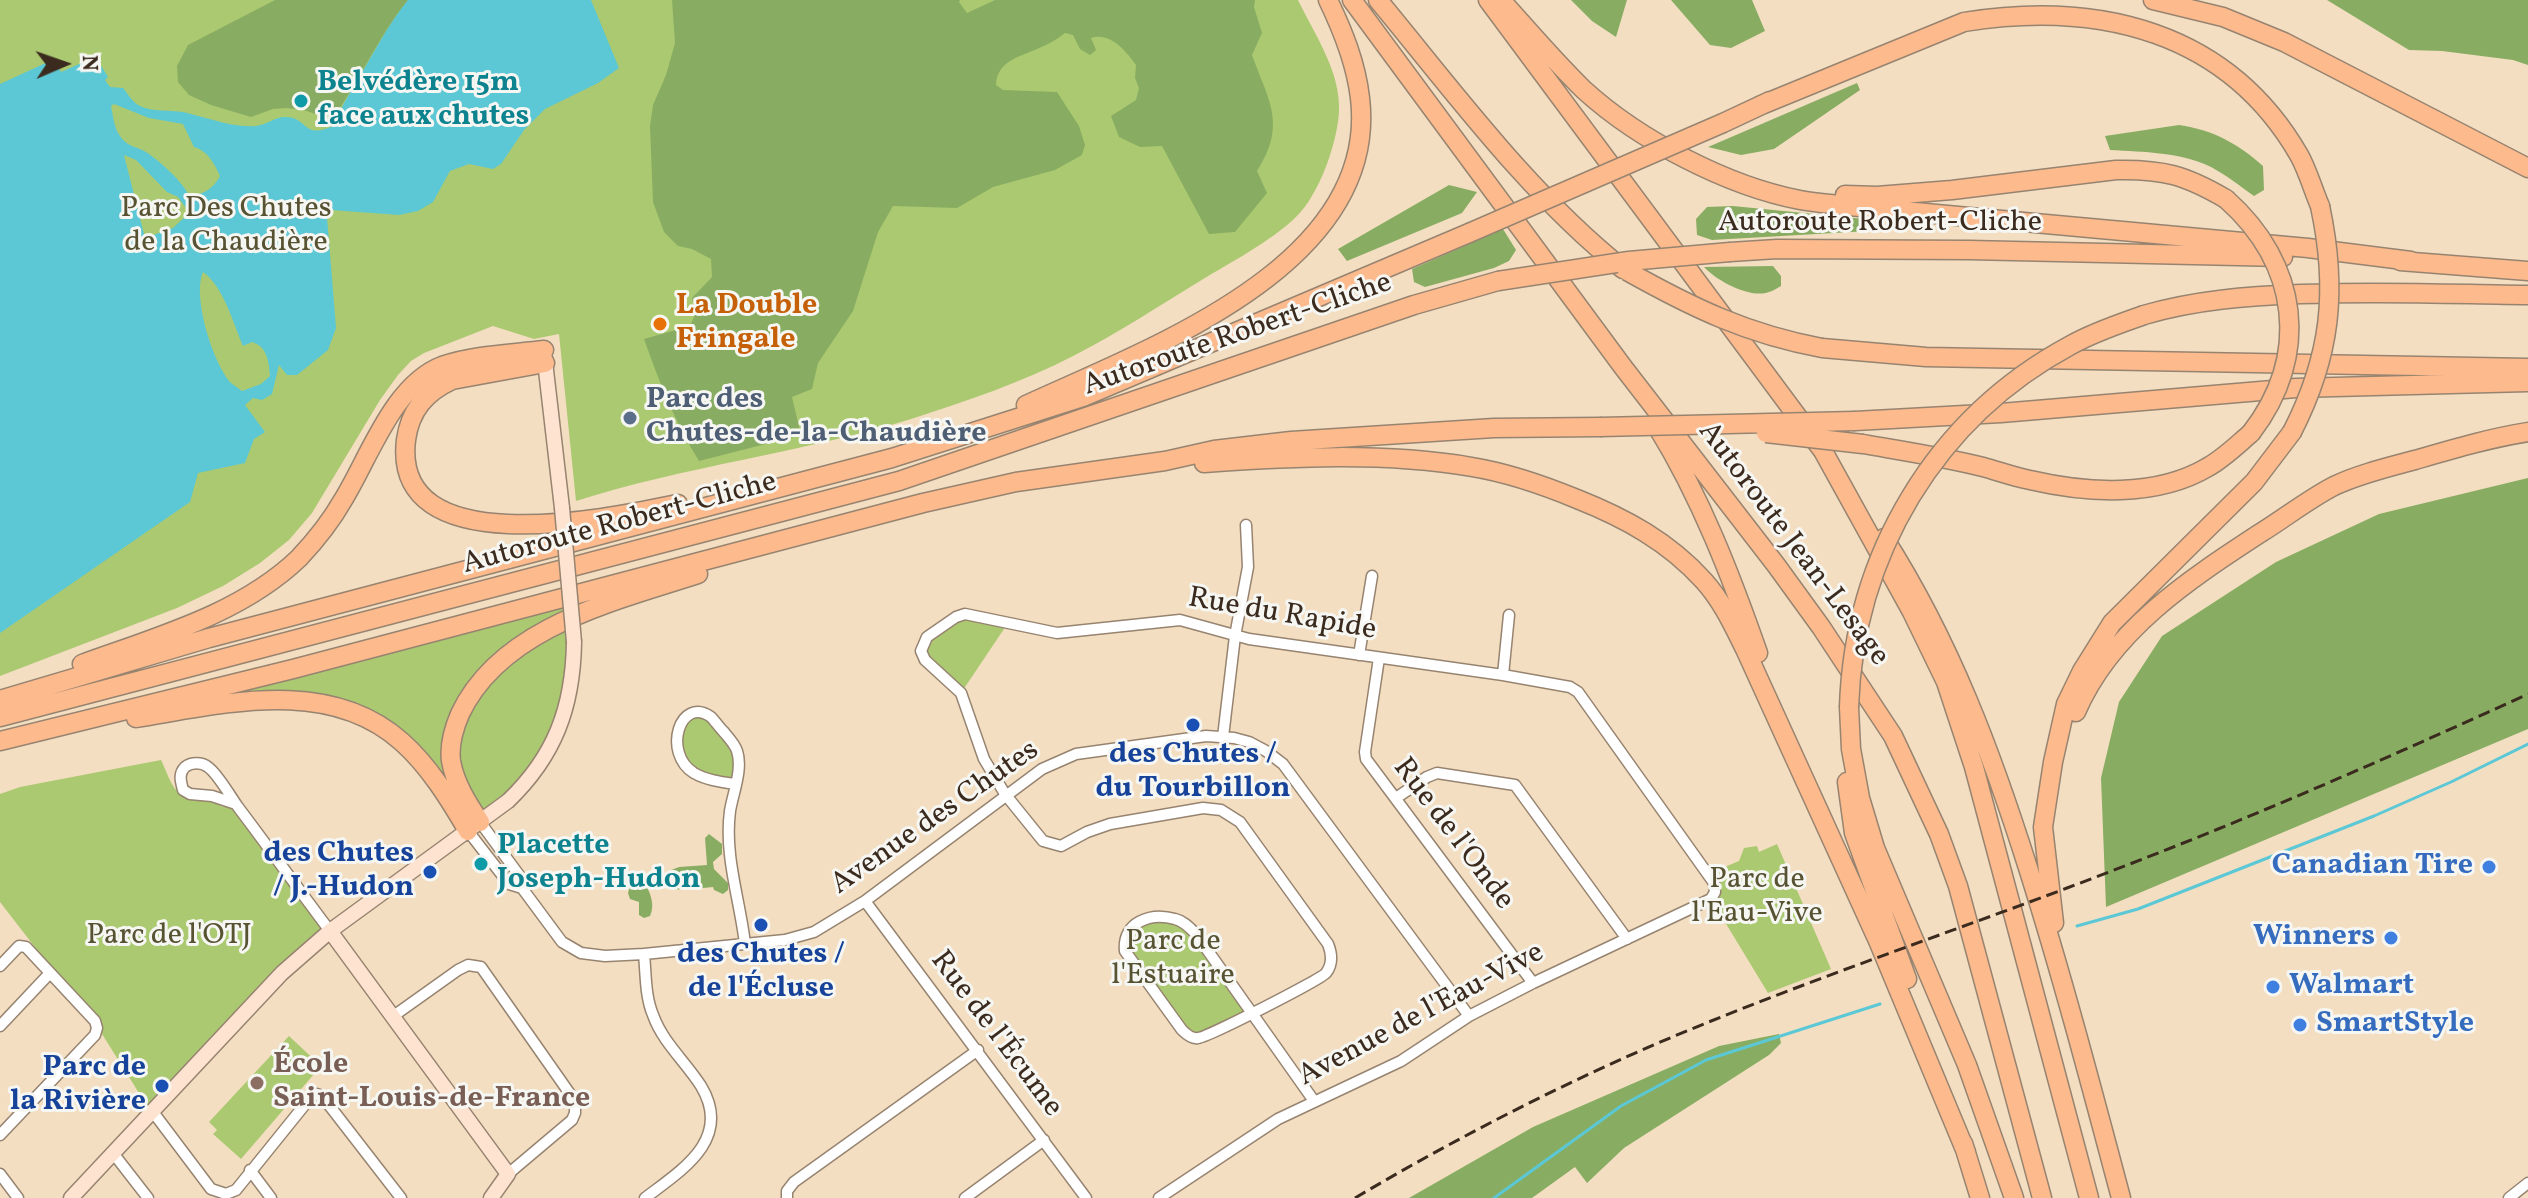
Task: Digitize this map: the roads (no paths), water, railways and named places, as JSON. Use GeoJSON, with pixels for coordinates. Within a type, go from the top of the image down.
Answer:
{"type":"FeatureCollection","features":[{"type":"Feature","properties":{"kind":"highway"},"geometry":{"type":"LineString","coordinates":[[972,431],[1142,354],[1228,305],[1299,252],[1319,229],[1338,202],[1350,175],[1357,153],[1361,101],[1356,70],[1343,31],[1328,0]]}},
{"type":"Feature","properties":{"kind":"highway","name":"Autoroute Jean-Lesage"},"geometry":{"type":"LineString","coordinates":[[1352,0],[1623,367],[1785,577],[1893,736],[1919,788],[1958,886],[2042,1198]]}},
{"type":"Feature","properties":{"kind":"highway"},"geometry":{"type":"LineString","coordinates":[[1378,0],[1513,163],[1550,204],[1600,250],[1627,271],[1716,318],[1757,333],[1822,348],[1926,357],[2528,368]]}},
{"type":"Feature","properties":{"kind":"highway","name":"Autoroute Jean-Lesage"},"geometry":{"type":"LineString","coordinates":[[1488,0],[1823,451],[1906,600],[1946,682],[1993,830],[2089,1198]]}},
{"type":"Feature","properties":{"kind":"highway"},"geometry":{"type":"LineString","coordinates":[[1501,0],[1586,91],[1618,117],[1648,137],[1759,189],[1799,199],[1849,206],[2308,248],[2411,261]]}},
{"type":"Feature","properties":{"kind":"highway"},"geometry":{"type":"LineString","coordinates":[[0,700],[209,638],[892,458],[1083,397],[1723,123],[1955,14],[1999,0]]}},
{"type":"Feature","properties":{"kind":"highway"},"geometry":{"type":"LineString","coordinates":[[2153,0],[2223,17],[2284,42],[2528,168]]}},
{"type":"Feature","properties":{"kind":"highway"},"geometry":{"type":"LineString","coordinates":[[1759,106],[1988,14],[2041,7],[2103,11],[2138,19],[2189,42],[2217,60],[2242,82],[2271,114],[2300,157],[2320,206],[2330,271],[2328,332],[2316,377],[2292,432],[2254,482],[2112,623],[2066,704],[2043,827],[2056,957]]}},
{"type":"Feature","properties":{"kind":"highway"},"geometry":{"type":"LineString","coordinates":[[1683,426],[1863,444],[1982,467],[2028,480],[2101,490],[2132,489],[2181,479],[2207,468],[2251,433],[2273,401],[2282,377],[2289,336],[2285,290],[2270,251],[2245,216],[2226,199],[2186,178],[2141,169],[2116,170],[1877,196],[1808,192],[1721,173]]}},
{"type":"Feature","properties":{"kind":"highway","name":"Autoroute Robert-Cliche"},"geometry":{"type":"LineString","coordinates":[[0,717],[899,481],[1414,305],[1498,281],[1629,261],[1792,249],[2094,252],[2411,261],[2528,271]]}},
{"type":"Feature","properties":{"kind":"highway"},"geometry":{"type":"LineString","coordinates":[[1980,1198],[1921,1016],[1854,833],[1847,793],[1846,750],[1854,643],[1874,568],[1904,505],[1924,474],[1963,427],[2011,385],[2070,345],[2144,315],[2196,302],[2266,296],[2369,292],[2528,295]]}},
{"type":"Feature","properties":{"kind":"highway"},"geometry":{"type":"LineString","coordinates":[[544,357],[452,380],[438,387],[419,404],[408,428],[405,454],[413,481],[429,502],[443,511],[469,520],[550,523],[646,510],[716,495],[755,495]]}},
{"type":"Feature","properties":{"kind":"highway"},"geometry":{"type":"LineString","coordinates":[[0,694],[178,629],[254,592],[315,541],[344,499],[396,404],[428,373],[457,362],[544,357]]}},
{"type":"Feature","properties":{"kind":"highway"},"geometry":{"type":"LineString","coordinates":[[1623,367],[1671,449],[1713,537],[1737,592],[1803,772]]}},
{"type":"Feature","properties":{"kind":"highway","name":"Autoroute Robert-Cliche"},"geometry":{"type":"LineString","coordinates":[[0,744],[923,503],[1016,482],[1165,461],[1214,450],[1382,433],[1855,421],[2001,413],[2296,388],[2528,382]]}},
{"type":"Feature","properties":{"kind":"highway"},"geometry":{"type":"LineString","coordinates":[[2053,762],[2081,699],[2109,657],[2150,612],[2200,573],[2335,486],[2497,437],[2528,432]]}},
{"type":"Feature","properties":{"kind":"highway"},"geometry":{"type":"LineString","coordinates":[[1823,451],[1869,513],[1936,626],[1987,744],[2056,957],[2121,1198]]}},
{"type":"Feature","properties":{"kind":"highway"},"geometry":{"type":"LineString","coordinates":[[1165,461],[1199,463],[1348,458],[1412,460],[1472,467],[1544,486],[1625,518],[1663,543],[1706,583],[1727,613],[1745,649],[1879,943],[1966,1152]]}},
{"type":"Feature","properties":{"kind":"highway"},"geometry":{"type":"LineString","coordinates":[[474,827],[451,757],[457,721],[475,687],[491,669],[528,640],[608,603],[731,563],[803,534]]}},
{"type":"Feature","properties":{"kind":"highway"},"geometry":{"type":"LineString","coordinates":[[0,744],[248,701],[276,699],[327,705],[361,715],[402,741],[474,827]]}},
{"type":"Feature","properties":{"kind":"highway"},"geometry":{"type":"LineString","coordinates":[[1849,707],[1851,749],[1860,798],[1875,848],[1967,1065],[2014,1198]]}},
{"type":"Feature","properties":{"kind":"street"},"geometry":{"type":"LineString","coordinates":[[71,1198],[282,973],[330,931],[474,827],[523,786],[551,748],[564,718],[570,692],[574,642],[544,357]]}},
{"type":"Feature","properties":{"kind":"street"},"geometry":{"type":"LineString","coordinates":[[1223,737],[1235,636],[1248,567],[1246,525]]}},
{"type":"Feature","properties":{"kind":"street"},"geometry":{"type":"LineString","coordinates":[[1359,655],[1372,576]]}},
{"type":"Feature","properties":{"kind":"street","name":"Rue du Rapide"},"geometry":{"type":"LineString","coordinates":[[1005,794],[984,759],[961,693],[925,660],[921,651],[927,637],[965,614],[1057,633],[1171,620],[1189,622],[1235,636],[1562,684],[1578,692],[1714,883],[1715,892]]}},
{"type":"Feature","properties":{"kind":"street"},"geometry":{"type":"LineString","coordinates":[[1503,675],[1509,615]]}},
{"type":"Feature","properties":{"kind":"street","name":"Rue de l'Onde"},"geometry":{"type":"LineString","coordinates":[[1379,658],[1366,759],[1533,983]]}},
{"type":"Feature","properties":{"kind":"street"},"geometry":{"type":"LineString","coordinates":[[735,784],[709,780],[682,763],[676,738],[682,720],[701,713],[711,717],[737,750],[738,766],[728,832],[745,944]]}},
{"type":"Feature","properties":{"kind":"street","name":"Avenue des Chutes"},"geometry":{"type":"LineString","coordinates":[[474,827],[509,884],[522,888],[562,942],[581,953],[605,956],[644,954],[785,940],[814,932],[865,901],[1042,769],[1076,754],[1190,737],[1223,737],[1249,742],[1283,764],[1469,1016]]}},
{"type":"Feature","properties":{"kind":"street"},"geometry":{"type":"LineString","coordinates":[[236,804],[183,790],[180,779],[182,769],[198,763],[208,767],[236,804],[330,931],[508,1174]]}},
{"type":"Feature","properties":{"kind":"street"},"geometry":{"type":"LineString","coordinates":[[1396,798],[1437,773],[1515,785],[1627,939]]}},
{"type":"Feature","properties":{"kind":"street"},"geometry":{"type":"LineString","coordinates":[[1005,794],[1043,841],[1052,845],[1061,846],[1110,824],[1203,808],[1221,810],[1240,822],[1328,944],[1332,952],[1328,971],[1323,978],[1250,1013],[1206,1035],[1198,1038],[1182,1030],[1125,951],[1127,932],[1135,924],[1152,918],[1177,919],[1187,925],[1196,934],[1250,1013],[1314,1101]]}},
{"type":"Feature","properties":{"kind":"street","name":"Avenue de l'Eau-Vive"},"geometry":{"type":"LineString","coordinates":[[1159,1198],[1278,1119],[1401,1061],[1469,1016],[1711,899],[1715,892]]}},
{"type":"Feature","properties":{"kind":"street","name":"Rue de l'Écume"},"geometry":{"type":"LineString","coordinates":[[865,901],[1086,1198]]}},
{"type":"Feature","properties":{"kind":"street"},"geometry":{"type":"LineString","coordinates":[[0,966],[23,946],[95,1021],[97,1028],[95,1035],[0,1135]]}},
{"type":"Feature","properties":{"kind":"street"},"geometry":{"type":"LineString","coordinates":[[644,954],[648,1000],[653,1016],[665,1038],[702,1087],[710,1108],[711,1129],[703,1147],[689,1164],[647,1197]]}},
{"type":"Feature","properties":{"kind":"street"},"geometry":{"type":"LineString","coordinates":[[392,1017],[458,970],[468,965],[481,967],[575,1101],[572,1120],[508,1174],[491,1198]]}},
{"type":"Feature","properties":{"kind":"street"},"geometry":{"type":"LineString","coordinates":[[0,1026],[50,973]]}},
{"type":"Feature","properties":{"kind":"street"},"geometry":{"type":"LineString","coordinates":[[787,1198],[787,1191],[794,1182],[978,1050]]}},
{"type":"Feature","properties":{"kind":"street"},"geometry":{"type":"LineString","coordinates":[[153,1112],[211,1189],[226,1194],[236,1190],[311,1097],[317,1094],[322,1096],[401,1198]]}},
{"type":"Feature","properties":{"kind":"street"},"geometry":{"type":"LineString","coordinates":[[965,1198],[1044,1140]]}},
{"type":"Feature","properties":{"kind":"street"},"geometry":{"type":"LineString","coordinates":[[113,1153],[148,1198]]}},
{"type":"Feature","properties":{"kind":"street"},"geometry":{"type":"LineString","coordinates":[[250,1170],[271,1198]]}},
{"type":"Feature","properties":{"kind":"street"},"geometry":{"type":"LineString","coordinates":[[0,1174],[18,1198]]}},
{"type":"Feature","properties":{"kind":"street"},"geometry":{"type":"LineString","coordinates":[[2509,1198],[2528,1183]]}},
{"type":"Feature","properties":{"kind":"water"},"geometry":{"type":"Polygon","coordinates":[[[408,0],[591,0],[619,68],[598,83],[545,109],[524,130],[501,164],[493,169],[469,164],[450,171],[433,202],[418,211],[399,215],[331,210],[327,217],[336,328],[328,350],[297,375],[287,375],[279,365],[272,394],[262,400],[253,398],[245,405],[265,432],[254,439],[245,463],[198,473],[190,502],[0,633],[0,84],[50,61],[55,62],[61,72],[97,59],[110,87],[123,88],[135,103],[145,108],[183,112],[247,126],[285,117],[298,120],[311,130],[324,129],[335,125],[384,34],[408,0]],[[114,104],[111,106],[114,121],[123,140],[158,161],[190,197],[204,192],[220,176],[207,155],[194,147],[183,124],[149,118],[114,104]],[[124,155],[145,238],[173,228],[186,216],[186,208],[136,160],[124,155]],[[203,272],[200,283],[206,329],[224,374],[242,391],[261,384],[270,376],[264,351],[252,342],[243,346],[217,287],[203,272]]]}},
{"type":"Feature","properties":{"kind":"waterway"},"geometry":{"type":"LineString","coordinates":[[2077,926],[2138,909],[2374,816],[2528,744]]}},
{"type":"Feature","properties":{"kind":"waterway"},"geometry":{"type":"LineString","coordinates":[[1494,1198],[1621,1106],[1706,1060],[1880,1004]]}},
{"type":"Feature","properties":{"kind":"railway"},"geometry":{"type":"LineString","coordinates":[[1355,1198],[1504,1116],[1658,1043],[2215,830],[2528,694]]}},
{"type":"Feature","properties":{"kind":"place","name":"Belvédère 15m face aux chutes"},"geometry":{"type":"Point","coordinates":[301,101]}},
{"type":"Feature","properties":{"kind":"place","name":"La Double Fringale"},"geometry":{"type":"Point","coordinates":[660,324]}},
{"type":"Feature","properties":{"kind":"place","name":"Parc des Chutes-de-la-Chaudière"},"geometry":{"type":"Point","coordinates":[630,418]}},
{"type":"Feature","properties":{"kind":"place","name":"des Chutes / du Tourbillon"},"geometry":{"type":"Point","coordinates":[1193,725]}},
{"type":"Feature","properties":{"kind":"place","name":"Placette Joseph-Hudon"},"geometry":{"type":"Point","coordinates":[481,864]}},
{"type":"Feature","properties":{"kind":"place","name":"Canadian Tire"},"geometry":{"type":"Point","coordinates":[2489,867]}},
{"type":"Feature","properties":{"kind":"place","name":"des Chutes / J.-Hudon"},"geometry":{"type":"Point","coordinates":[430,872]}},
{"type":"Feature","properties":{"kind":"place","name":"des Chutes / de l'Écluse"},"geometry":{"type":"Point","coordinates":[761,925]}},
{"type":"Feature","properties":{"kind":"place","name":"Winners"},"geometry":{"type":"Point","coordinates":[2391,938]}},
{"type":"Feature","properties":{"kind":"place","name":"Walmart"},"geometry":{"type":"Point","coordinates":[2273,987]}},
{"type":"Feature","properties":{"kind":"place","name":"SmartStyle"},"geometry":{"type":"Point","coordinates":[2300,1025]}},
{"type":"Feature","properties":{"kind":"place","name":"École Saint-Louis-de-France"},"geometry":{"type":"Point","coordinates":[257,1083]}},
{"type":"Feature","properties":{"kind":"place","name":"Parc de la Rivière"},"geometry":{"type":"Point","coordinates":[162,1086]}},
{"type":"Feature","properties":{"kind":"park label","name":"Parc Des Chutes de la Chaudière"},"geometry":{"type":"Point","coordinates":[226,227]}},
{"type":"Feature","properties":{"kind":"park label","name":"Parc de l'Eau-Vive"},"geometry":{"type":"Point","coordinates":[1757,898]}},
{"type":"Feature","properties":{"kind":"park label","name":"Parc de l'OTJ"},"geometry":{"type":"Point","coordinates":[169,937]}},
{"type":"Feature","properties":{"kind":"park label","name":"Parc de l'Estuaire"},"geometry":{"type":"Point","coordinates":[1173,960]}}]}
